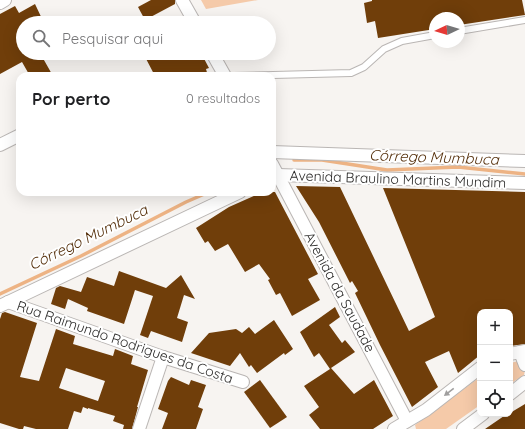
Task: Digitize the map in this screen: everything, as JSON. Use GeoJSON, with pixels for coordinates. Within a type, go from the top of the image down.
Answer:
{"type":"FeatureCollection","features":[{"type":"Feature","properties":{"kind":"street"},"geometry":{"type":"LineString","coordinates":[[0,3],[6,0]]}},
{"type":"Feature","properties":{"kind":"street"},"geometry":{"type":"LineString","coordinates":[[182,0],[191,16]]}},
{"type":"Feature","properties":{"kind":"street"},"geometry":{"type":"LineString","coordinates":[[216,60],[223,72]]}},
{"type":"Feature","properties":{"kind":"street"},"geometry":{"type":"LineString","coordinates":[[0,145],[16,137]]}},
{"type":"Feature","properties":{"kind":"street"},"geometry":{"type":"LineString","coordinates":[[276,152],[525,161]]}},
{"type":"Feature","properties":{"kind":"street","name":"Avenida Braulino Martins Mundim"},"geometry":{"type":"LineString","coordinates":[[276,172],[525,183]]}},
{"type":"Feature","properties":{"kind":"street","name":"Avenida da Saudade"},"geometry":{"type":"LineString","coordinates":[[276,174],[407,421]]}},
{"type":"Feature","properties":{"kind":"street"},"geometry":{"type":"LineString","coordinates":[[4,304],[232,196]]}},
{"type":"Feature","properties":{"kind":"street","name":"Rua Raimundo Rodrigues da Costa"},"geometry":{"type":"LineString","coordinates":[[4,304],[162,357],[243,382]]}},
{"type":"Feature","properties":{"kind":"street"},"geometry":{"type":"LineString","coordinates":[[518,352],[525,365]]}},
{"type":"Feature","properties":{"kind":"street"},"geometry":{"type":"LineString","coordinates":[[139,429],[162,357]]}},
{"type":"Feature","properties":{"kind":"street"},"geometry":{"type":"LineString","coordinates":[[394,429],[426,410],[477,370]]}},
{"type":"Feature","properties":{"kind":"street"},"geometry":{"type":"LineString","coordinates":[[513,392],[525,382]]}},
{"type":"Feature","properties":{"kind":"street"},"geometry":{"type":"LineString","coordinates":[[463,429],[479,417]]}},
{"type":"Feature","properties":{"kind":"lane"},"geometry":{"type":"LineString","coordinates":[[465,30],[525,20]]}},
{"type":"Feature","properties":{"kind":"lane"},"geometry":{"type":"LineString","coordinates":[[276,75],[351,73],[364,67],[384,49],[402,41],[429,36]]}},
{"type":"Feature","properties":{"kind":"shaded area"},"geometry":{"type":"Polygon","coordinates":[[[201,0],[258,0],[206,9],[201,0]]]}},
{"type":"Feature","properties":{"kind":"shaded area"},"geometry":{"type":"Polygon","coordinates":[[[519,361],[525,370],[524,375],[513,382],[513,381],[513,362],[519,361]]]}},
{"type":"Feature","properties":{"kind":"shaded area"},"geometry":{"type":"Polygon","coordinates":[[[477,379],[477,407],[446,429],[416,429],[415,425],[477,379]]]}},
{"type":"Feature","properties":{"kind":"building"},"geometry":{"type":"Polygon","coordinates":[[[151,0],[175,0],[175,4],[152,16],[143,16],[138,7],[151,0]]]}},
{"type":"Feature","properties":{"kind":"building"},"geometry":{"type":"Polygon","coordinates":[[[522,0],[525,15],[465,24],[465,12],[429,12],[429,30],[378,38],[375,21],[367,23],[364,3],[372,1],[522,0]]]}},
{"type":"Feature","properties":{"kind":"building"},"geometry":{"type":"Polygon","coordinates":[[[35,4],[41,16],[16,16],[16,60],[44,60],[51,72],[28,72],[22,62],[0,74],[0,14],[15,6],[19,13],[35,4]]]}},
{"type":"Feature","properties":{"kind":"building"},"geometry":{"type":"Polygon","coordinates":[[[147,60],[205,60],[209,68],[206,69],[207,72],[153,72],[147,60]]]}},
{"type":"Feature","properties":{"kind":"building"},"geometry":{"type":"Polygon","coordinates":[[[296,186],[340,187],[409,331],[435,317],[383,188],[525,192],[525,344],[513,346],[513,309],[477,309],[477,357],[458,373],[449,351],[425,362],[438,387],[412,407],[355,293],[358,291],[352,281],[350,283],[319,222],[296,186]]]}},
{"type":"Feature","properties":{"kind":"building"},"geometry":{"type":"Polygon","coordinates":[[[276,194],[318,274],[308,279],[320,300],[292,316],[280,293],[276,295],[268,280],[270,279],[259,264],[245,272],[228,244],[215,251],[208,241],[205,243],[196,228],[229,207],[254,196],[276,196],[276,194]]]}},
{"type":"Feature","properties":{"kind":"building"},"geometry":{"type":"Polygon","coordinates":[[[119,271],[166,288],[181,275],[195,299],[184,295],[177,318],[188,322],[182,342],[151,331],[148,338],[140,335],[153,296],[135,290],[124,324],[87,311],[88,308],[68,299],[65,309],[51,304],[56,288],[60,286],[81,292],[87,277],[114,286],[119,271]]]}},
{"type":"Feature","properties":{"kind":"building"},"geometry":{"type":"Polygon","coordinates":[[[335,307],[340,317],[329,325],[342,343],[345,340],[355,352],[331,368],[354,394],[374,380],[393,416],[373,429],[320,429],[309,415],[319,407],[304,386],[330,369],[319,353],[314,357],[300,332],[335,307]]]}},
{"type":"Feature","properties":{"kind":"building"},"geometry":{"type":"Polygon","coordinates":[[[5,312],[37,323],[20,377],[39,381],[56,329],[75,336],[73,344],[113,356],[115,349],[133,356],[131,364],[148,370],[132,429],[123,429],[124,425],[113,421],[115,416],[83,407],[81,413],[74,411],[68,429],[36,429],[24,426],[23,429],[19,429],[0,423],[0,319],[2,313],[5,312]],[[66,368],[59,388],[98,401],[105,381],[66,368]]]}},
{"type":"Feature","properties":{"kind":"building"},"geometry":{"type":"Polygon","coordinates":[[[274,320],[293,349],[285,355],[284,353],[257,373],[251,365],[249,367],[240,353],[230,366],[191,353],[209,333],[236,329],[242,333],[249,327],[255,334],[274,320]]]}},
{"type":"Feature","properties":{"kind":"building"},"geometry":{"type":"Polygon","coordinates":[[[171,377],[189,385],[191,380],[206,385],[198,407],[203,409],[196,429],[162,429],[168,413],[158,409],[168,381],[171,377]]]}},
{"type":"Feature","properties":{"kind":"building"},"geometry":{"type":"Polygon","coordinates":[[[260,380],[287,417],[270,428],[244,392],[260,380]]]}},
{"type":"Feature","properties":{"kind":"building"},"geometry":{"type":"Polygon","coordinates":[[[525,404],[525,429],[485,429],[503,417],[513,417],[513,411],[525,404]]]}},
{"type":"Feature","properties":{"kind":"waterway","name":"Córrego Mumbuca"},"geometry":{"type":"LineString","coordinates":[[294,160],[322,160],[387,170],[458,167],[525,174]]}},
{"type":"Feature","properties":{"kind":"waterway","name":"Córrego Mumbuca"},"geometry":{"type":"LineString","coordinates":[[0,294],[81,256],[200,196]]}}]}
